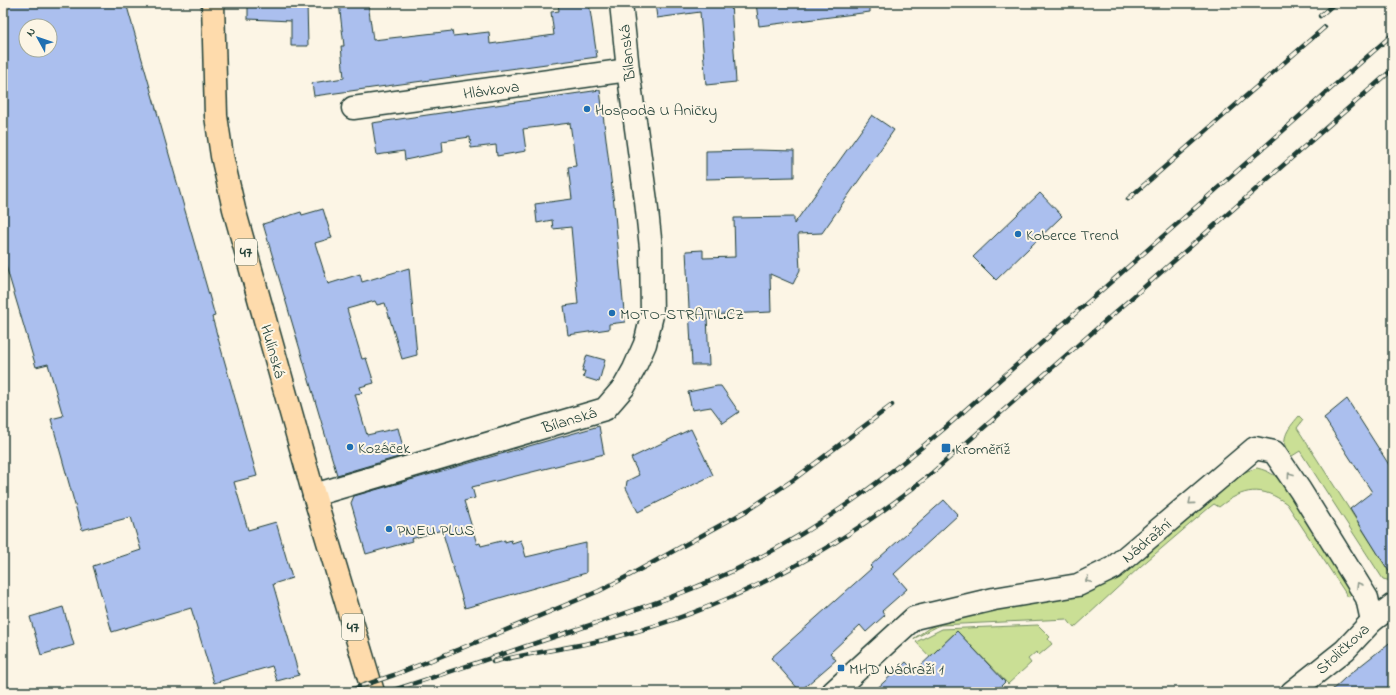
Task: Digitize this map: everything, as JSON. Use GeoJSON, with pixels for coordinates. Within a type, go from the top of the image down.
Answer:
{"type":"FeatureCollection","features":[{"type":"Feature","properties":{"kind":"main road","name":"Hulínská"},"geometry":{"type":"LineString","coordinates":[[213,3],[216,116],[222,156],[234,209],[314,495],[373,692]]}},
{"type":"Feature","properties":{"kind":"street","name":"Bílanská"},"geometry":{"type":"LineString","coordinates":[[314,495],[605,408],[624,387],[645,344],[652,315],[650,248],[646,201],[628,70],[621,3]]}},
{"type":"Feature","properties":{"kind":"street","name":"Hlávkova"},"geometry":{"type":"LineString","coordinates":[[354,108],[628,70]]}},
{"type":"Feature","properties":{"kind":"street","name":"Nádražní"},"geometry":{"type":"LineString","coordinates":[[833,692],[914,618],[994,599],[1078,585],[1113,568],[1255,448],[1274,452],[1300,490],[1367,598],[1372,621]]}},
{"type":"Feature","properties":{"kind":"street","name":"Stoličkova"},"geometry":{"type":"LineString","coordinates":[[1292,692],[1345,650],[1372,621],[1393,605]]}},
{"type":"Feature","properties":{"kind":"green space"},"geometry":{"type":"Polygon","coordinates":[[[1299,416],[1303,420],[1297,428],[1393,577],[1391,581],[1383,579],[1300,451],[1289,458],[1286,451],[1285,440],[1288,431],[1299,416]]]}},
{"type":"Feature","properties":{"kind":"green space"},"geometry":{"type":"Polygon","coordinates":[[[1257,468],[1272,474],[1283,483],[1354,593],[1348,597],[1287,504],[1269,494],[1253,491],[1236,496],[1219,507],[1214,504],[1210,507],[1141,566],[1074,628],[1067,619],[940,625],[913,639],[929,628],[950,619],[1129,569],[1241,473],[1257,468]]]}},
{"type":"Feature","properties":{"kind":"green space"},"geometry":{"type":"Polygon","coordinates":[[[1038,625],[1050,637],[1048,639],[1052,644],[1039,655],[1036,652],[1028,659],[1031,663],[1008,684],[957,631],[930,657],[916,642],[942,629],[1038,625]]]}},
{"type":"Feature","properties":{"kind":"building"},"geometry":{"type":"Polygon","coordinates":[[[3,3],[126,3],[215,316],[212,317],[257,476],[234,482],[248,530],[276,522],[292,578],[273,584],[299,675],[277,681],[272,666],[214,683],[191,608],[112,632],[93,566],[141,550],[131,517],[82,530],[51,419],[63,416],[48,364],[36,367],[3,256],[3,3]]]}},
{"type":"Feature","properties":{"kind":"building"},"geometry":{"type":"Polygon","coordinates":[[[248,3],[307,3],[308,46],[291,46],[291,21],[248,19],[248,3]]]}},
{"type":"Feature","properties":{"kind":"building"},"geometry":{"type":"Polygon","coordinates":[[[339,3],[368,3],[373,40],[452,31],[453,36],[489,32],[490,44],[554,35],[551,12],[559,11],[558,3],[589,3],[597,57],[314,96],[312,83],[344,78],[341,46],[344,46],[339,3]]]}},
{"type":"Feature","properties":{"kind":"building"},"geometry":{"type":"Polygon","coordinates":[[[655,3],[731,3],[736,82],[706,85],[700,12],[657,18],[655,3]]]}},
{"type":"Feature","properties":{"kind":"building"},"geometry":{"type":"Polygon","coordinates":[[[756,3],[870,3],[870,12],[759,26],[756,3]]]}},
{"type":"Feature","properties":{"kind":"building"},"geometry":{"type":"Polygon","coordinates":[[[600,90],[614,204],[625,322],[609,324],[609,329],[568,335],[564,306],[578,304],[571,227],[553,229],[552,220],[537,223],[535,204],[572,199],[568,167],[576,166],[570,123],[523,129],[526,151],[497,156],[496,145],[471,148],[470,137],[442,141],[443,152],[405,160],[404,151],[377,155],[372,123],[600,90]]]}},
{"type":"Feature","properties":{"kind":"building"},"geometry":{"type":"Polygon","coordinates":[[[872,115],[894,130],[822,233],[798,234],[800,270],[793,284],[770,274],[771,312],[707,315],[709,365],[692,365],[686,251],[703,250],[703,258],[735,257],[734,218],[794,217],[794,224],[872,115]]]}},
{"type":"Feature","properties":{"kind":"building"},"geometry":{"type":"Polygon","coordinates":[[[706,151],[794,151],[794,177],[706,179],[706,151]]]}},
{"type":"Feature","properties":{"kind":"building"},"geometry":{"type":"Polygon","coordinates":[[[1040,193],[1062,216],[996,280],[973,257],[1040,193]]]}},
{"type":"Feature","properties":{"kind":"building"},"geometry":{"type":"Polygon","coordinates":[[[323,209],[332,238],[315,243],[328,284],[360,274],[362,282],[409,268],[417,355],[402,359],[385,303],[377,305],[375,301],[347,309],[362,359],[366,358],[374,383],[360,387],[362,393],[355,394],[367,435],[398,428],[405,455],[337,475],[263,224],[301,212],[302,215],[323,209]]]}},
{"type":"Feature","properties":{"kind":"building"},"geometry":{"type":"Polygon","coordinates":[[[587,355],[605,360],[599,382],[583,377],[585,371],[582,371],[587,355]]]}},
{"type":"Feature","properties":{"kind":"building"},"geometry":{"type":"Polygon","coordinates":[[[721,386],[739,412],[723,423],[711,407],[692,410],[688,392],[721,386]]]}},
{"type":"Feature","properties":{"kind":"building"},"geometry":{"type":"Polygon","coordinates":[[[1347,399],[1393,471],[1393,578],[1350,509],[1372,492],[1324,418],[1347,399]]]}},
{"type":"Feature","properties":{"kind":"building"},"geometry":{"type":"Polygon","coordinates":[[[599,426],[604,454],[472,487],[475,498],[464,501],[477,544],[480,543],[481,546],[505,540],[505,542],[511,540],[512,543],[521,540],[526,557],[586,543],[586,573],[465,608],[442,530],[411,539],[412,541],[366,554],[351,503],[354,496],[599,426]]]}},
{"type":"Feature","properties":{"kind":"building"},"geometry":{"type":"Polygon","coordinates":[[[691,429],[713,475],[638,512],[626,488],[627,481],[639,475],[631,458],[691,429]]]}},
{"type":"Feature","properties":{"kind":"building"},"geometry":{"type":"Polygon","coordinates":[[[944,500],[958,515],[894,574],[907,589],[882,611],[885,615],[866,632],[860,625],[830,653],[836,660],[800,691],[771,658],[872,568],[870,566],[944,500]]]}},
{"type":"Feature","properties":{"kind":"building"},"geometry":{"type":"Polygon","coordinates":[[[63,607],[74,645],[41,655],[30,617],[63,607]]]}},
{"type":"Feature","properties":{"kind":"building"},"geometry":{"type":"Polygon","coordinates":[[[957,631],[1005,682],[995,692],[873,692],[906,662],[915,671],[957,631]]]}},
{"type":"Feature","properties":{"kind":"building"},"geometry":{"type":"Polygon","coordinates":[[[1393,640],[1393,692],[1330,692],[1345,678],[1393,640]]]}},
{"type":"Feature","properties":{"kind":"railway"},"geometry":{"type":"LineString","coordinates":[[1320,16],[1335,3]]}},
{"type":"Feature","properties":{"kind":"railway"},"geometry":{"type":"LineString","coordinates":[[1128,199],[1325,27]]}},
{"type":"Feature","properties":{"kind":"railway"},"geometry":{"type":"LineString","coordinates":[[387,692],[623,614],[689,590],[753,561],[779,547],[854,500],[946,427],[1393,34]]}},
{"type":"Feature","properties":{"kind":"railway"},"geometry":{"type":"LineString","coordinates":[[493,662],[612,638],[699,610],[740,593],[781,573],[821,551],[859,527],[932,473],[1393,69]]}},
{"type":"Feature","properties":{"kind":"railway"},"geometry":{"type":"LineString","coordinates":[[344,692],[394,675],[487,638],[599,591],[630,575],[748,510],[793,480],[892,405]]}},
{"type":"Feature","properties":{"kind":"place","name":"Hospoda U Aničky"},"geometry":{"type":"Point","coordinates":[587,109]}},
{"type":"Feature","properties":{"kind":"place","name":"Koberce Trend"},"geometry":{"type":"Point","coordinates":[1018,234]}},
{"type":"Feature","properties":{"kind":"place","name":"MOTO-STRATIL.CZ"},"geometry":{"type":"Point","coordinates":[612,313]}},
{"type":"Feature","properties":{"kind":"place","name":"Kozáček"},"geometry":{"type":"Point","coordinates":[350,447]}},
{"type":"Feature","properties":{"kind":"place","name":"Kroměříž"},"geometry":{"type":"Point","coordinates":[946,448]}},
{"type":"Feature","properties":{"kind":"place","name":"PNEU PLUS"},"geometry":{"type":"Point","coordinates":[389,529]}},
{"type":"Feature","properties":{"kind":"place","name":"MHD Nádraží 1"},"geometry":{"type":"Point","coordinates":[841,668]}}]}
